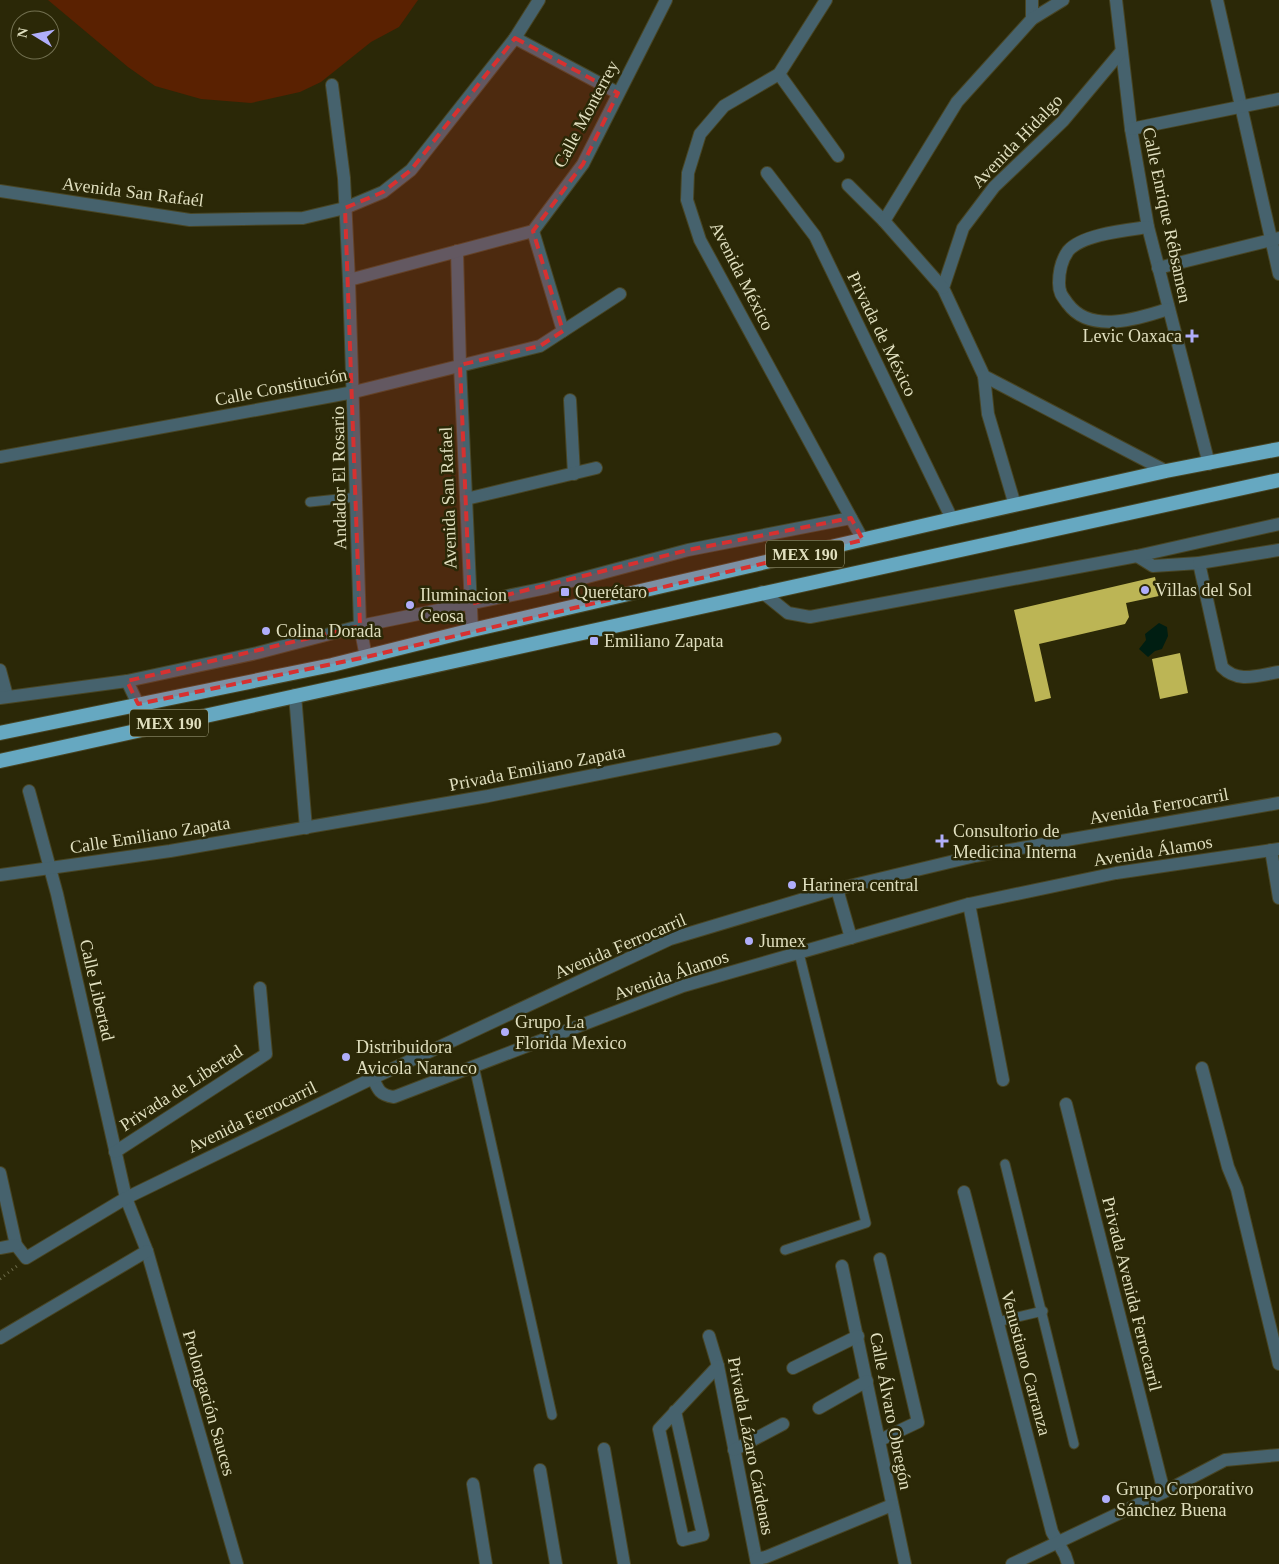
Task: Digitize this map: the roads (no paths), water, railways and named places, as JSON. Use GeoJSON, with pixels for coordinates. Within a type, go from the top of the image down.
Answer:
{"type":"FeatureCollection","features":[{"type":"Feature","properties":{"kind":"highway","name":"MEX 190"},"geometry":{"type":"LineString","coordinates":[[0,732],[366,657],[472,630],[952,519],[1166,471],[1279,449]]}},
{"type":"Feature","properties":{"kind":"highway","name":"MEX 190"},"geometry":{"type":"LineString","coordinates":[[0,761],[295,694],[1279,480]]}},
{"type":"Feature","properties":{"kind":"street"},"geometry":{"type":"LineString","coordinates":[[539,0],[514,38],[618,93]]}},
{"type":"Feature","properties":{"kind":"street","name":"Calle Monterrey"},"geometry":{"type":"LineString","coordinates":[[533,231],[583,164],[666,0]]}},
{"type":"Feature","properties":{"kind":"street","name":"Avenida México"},"geometry":{"type":"LineString","coordinates":[[826,0],[779,74],[724,106],[700,134],[688,174],[687,200],[700,240],[863,540]]}},
{"type":"Feature","properties":{"kind":"street"},"geometry":{"type":"LineString","coordinates":[[1032,0],[1032,19]]}},
{"type":"Feature","properties":{"kind":"street"},"geometry":{"type":"LineString","coordinates":[[884,220],[957,102],[1032,19],[1063,0]]}},
{"type":"Feature","properties":{"kind":"street","name":"Calle Enrique Rébsamen"},"geometry":{"type":"LineString","coordinates":[[1116,0],[1120,53],[1148,227],[1209,464]]}},
{"type":"Feature","properties":{"kind":"street"},"geometry":{"type":"LineString","coordinates":[[1217,0],[1274,239],[1279,274]]}},
{"type":"Feature","properties":{"kind":"street","name":"Avenida San Rafaél"},"geometry":{"type":"LineString","coordinates":[[0,191],[190,220],[303,218],[345,208],[383,192],[410,170],[514,38]]}},
{"type":"Feature","properties":{"kind":"street","name":"Avenida Hidalgo"},"geometry":{"type":"LineString","coordinates":[[943,288],[964,228],[994,187],[1063,121],[1120,53]]}},
{"type":"Feature","properties":{"kind":"street"},"geometry":{"type":"LineString","coordinates":[[779,74],[838,156]]}},
{"type":"Feature","properties":{"kind":"street","name":"Andador El Rosario"},"geometry":{"type":"LineString","coordinates":[[332,85],[342,160],[345,208],[354,392],[360,626],[366,657]]}},
{"type":"Feature","properties":{"kind":"street"},"geometry":{"type":"LineString","coordinates":[[1131,129],[1279,99]]}},
{"type":"Feature","properties":{"kind":"street","name":"Privada de México"},"geometry":{"type":"LineString","coordinates":[[767,173],[815,236],[952,519]]}},
{"type":"Feature","properties":{"kind":"street"},"geometry":{"type":"LineString","coordinates":[[848,185],[884,220],[943,288],[984,376],[988,414],[1015,505]]}},
{"type":"Feature","properties":{"kind":"street"},"geometry":{"type":"LineString","coordinates":[[1148,227],[1116,231],[1083,241],[1069,250],[1059,269],[1059,292],[1074,313],[1101,322],[1132,320],[1168,309]]}},
{"type":"Feature","properties":{"kind":"street"},"geometry":{"type":"LineString","coordinates":[[349,280],[533,231],[563,331]]}},
{"type":"Feature","properties":{"kind":"street"},"geometry":{"type":"LineString","coordinates":[[1158,268],[1274,239]]}},
{"type":"Feature","properties":{"kind":"street"},"geometry":{"type":"LineString","coordinates":[[457,251],[460,365]]}},
{"type":"Feature","properties":{"kind":"street","name":"Calle Constitución"},"geometry":{"type":"LineString","coordinates":[[0,457],[354,392],[540,346],[620,294]]}},
{"type":"Feature","properties":{"kind":"street","name":"Avenida San Rafael"},"geometry":{"type":"LineString","coordinates":[[460,365],[472,630]]}},
{"type":"Feature","properties":{"kind":"street"},"geometry":{"type":"LineString","coordinates":[[984,376],[1166,471]]}},
{"type":"Feature","properties":{"kind":"street"},"geometry":{"type":"LineString","coordinates":[[570,400],[574,474]]}},
{"type":"Feature","properties":{"kind":"street"},"geometry":{"type":"LineString","coordinates":[[466,499],[596,468]]}},
{"type":"Feature","properties":{"kind":"street"},"geometry":{"type":"LineString","coordinates":[[0,670],[3,697],[127,681],[256,653],[360,626],[546,588],[688,550],[851,518]]}},
{"type":"Feature","properties":{"kind":"street"},"geometry":{"type":"LineString","coordinates":[[762,592],[788,613],[810,617],[1137,556],[1279,524]]}},
{"type":"Feature","properties":{"kind":"street"},"geometry":{"type":"LineString","coordinates":[[1137,556],[1153,566],[1199,563],[1279,550]]}},
{"type":"Feature","properties":{"kind":"street"},"geometry":{"type":"LineString","coordinates":[[1199,563],[1222,667],[1230,675],[1244,678],[1279,672]]}},
{"type":"Feature","properties":{"kind":"street"},"geometry":{"type":"LineString","coordinates":[[127,681],[138,704]]}},
{"type":"Feature","properties":{"kind":"street"},"geometry":{"type":"LineString","coordinates":[[295,694],[306,828]]}},
{"type":"Feature","properties":{"kind":"street","name":"Privada Emiliano Zapata"},"geometry":{"type":"LineString","coordinates":[[306,828],[488,796],[774,739]]}},
{"type":"Feature","properties":{"kind":"street","name":"Calle Libertad"},"geometry":{"type":"LineString","coordinates":[[29,791],[50,867],[126,1198]]}},
{"type":"Feature","properties":{"kind":"street","name":"Avenida Ferrocarril"},"geometry":{"type":"LineString","coordinates":[[16,1245],[26,1258],[126,1198],[373,1078],[670,939],[837,889],[975,856],[1279,803]]}},
{"type":"Feature","properties":{"kind":"street","name":"Calle Emiliano Zapata"},"geometry":{"type":"LineString","coordinates":[[0,875],[170,851],[306,828]]}},
{"type":"Feature","properties":{"kind":"street"},"geometry":{"type":"LineString","coordinates":[[1275,850],[1279,898]]}},
{"type":"Feature","properties":{"kind":"street","name":"Avenida Álamos"},"geometry":{"type":"LineString","coordinates":[[373,1078],[378,1091],[384,1096],[394,1097],[683,986],[969,904],[1116,873],[1275,850]]}},
{"type":"Feature","properties":{"kind":"street"},"geometry":{"type":"LineString","coordinates":[[837,889],[851,938]]}},
{"type":"Feature","properties":{"kind":"street"},"geometry":{"type":"LineString","coordinates":[[969,904],[1003,1080]]}},
{"type":"Feature","properties":{"kind":"street","name":"Privada de Libertad"},"geometry":{"type":"LineString","coordinates":[[114,1152],[266,1054],[260,988]]}},
{"type":"Feature","properties":{"kind":"street"},"geometry":{"type":"LineString","coordinates":[[1202,1068],[1228,1166],[1237,1189],[1279,1364]]}},
{"type":"Feature","properties":{"kind":"street","name":"Privada Avenida Ferrocarril"},"geometry":{"type":"LineString","coordinates":[[1066,1104],[1164,1492]]}},
{"type":"Feature","properties":{"kind":"street"},"geometry":{"type":"LineString","coordinates":[[0,1173],[16,1245],[0,1248]]}},
{"type":"Feature","properties":{"kind":"street","name":"Venustiano Carranza"},"geometry":{"type":"LineString","coordinates":[[964,1192],[1052,1532],[1068,1564]]}},
{"type":"Feature","properties":{"kind":"street","name":"Prolongación Sauces"},"geometry":{"type":"LineString","coordinates":[[126,1198],[147,1251],[237,1564]]}},
{"type":"Feature","properties":{"kind":"street"},"geometry":{"type":"LineString","coordinates":[[0,1338],[147,1251]]}},
{"type":"Feature","properties":{"kind":"street"},"geometry":{"type":"LineString","coordinates":[[880,1258],[918,1422],[880,1440]]}},
{"type":"Feature","properties":{"kind":"street","name":"Calle Álvaro Obregón"},"geometry":{"type":"LineString","coordinates":[[842,1266],[905,1564]]}},
{"type":"Feature","properties":{"kind":"street","name":"Privada Lázaro Cárdenas"},"geometry":{"type":"LineString","coordinates":[[709,1336],[718,1366],[756,1561]]}},
{"type":"Feature","properties":{"kind":"street"},"geometry":{"type":"LineString","coordinates":[[793,1368],[858,1336]]}},
{"type":"Feature","properties":{"kind":"street"},"geometry":{"type":"LineString","coordinates":[[675,1411],[703,1535],[683,1540],[659,1429],[675,1411],[718,1366]]}},
{"type":"Feature","properties":{"kind":"street"},"geometry":{"type":"LineString","coordinates":[[819,1408],[867,1381]]}},
{"type":"Feature","properties":{"kind":"street"},"geometry":{"type":"LineString","coordinates":[[734,1450],[783,1424]]}},
{"type":"Feature","properties":{"kind":"street"},"geometry":{"type":"LineString","coordinates":[[604,1449],[624,1564]]}},
{"type":"Feature","properties":{"kind":"street"},"geometry":{"type":"LineString","coordinates":[[1012,1564],[1164,1492],[1224,1460],[1279,1455]]}},
{"type":"Feature","properties":{"kind":"street"},"geometry":{"type":"LineString","coordinates":[[540,1470],[556,1564]]}},
{"type":"Feature","properties":{"kind":"street"},"geometry":{"type":"LineString","coordinates":[[473,1484],[486,1564]]}},
{"type":"Feature","properties":{"kind":"street"},"geometry":{"type":"LineString","coordinates":[[756,1561],[892,1505]]}},
{"type":"Feature","properties":{"kind":"lane"},"geometry":{"type":"LineString","coordinates":[[310,502],[356,497]]}},
{"type":"Feature","properties":{"kind":"lane"},"geometry":{"type":"LineString","coordinates":[[785,1250],[866,1223],[799,953]]}},
{"type":"Feature","properties":{"kind":"lane"},"geometry":{"type":"LineString","coordinates":[[474,1066],[552,1415]]}},
{"type":"Feature","properties":{"kind":"lane"},"geometry":{"type":"LineString","coordinates":[[1004,1164],[1043,1311],[1074,1444]]}},
{"type":"Feature","properties":{"kind":"lane"},"geometry":{"type":"LineString","coordinates":[[997,1322],[1043,1311]]}},
{"type":"Feature","properties":{"kind":"place","name":"Levic Oaxaca"},"geometry":{"type":"Point","coordinates":[1192,336]}},
{"type":"Feature","properties":{"kind":"place","name":"Villas del Sol"},"geometry":{"type":"Point","coordinates":[1145,590]}},
{"type":"Feature","properties":{"kind":"place","name":"Querétaro"},"geometry":{"type":"Point","coordinates":[565,592]}},
{"type":"Feature","properties":{"kind":"place","name":"Iluminacion Ceosa"},"geometry":{"type":"Point","coordinates":[410,605]}},
{"type":"Feature","properties":{"kind":"place","name":"Colina Dorada"},"geometry":{"type":"Point","coordinates":[266,631]}},
{"type":"Feature","properties":{"kind":"place","name":"Emiliano Zapata"},"geometry":{"type":"Point","coordinates":[594,641]}},
{"type":"Feature","properties":{"kind":"place","name":"Consultorio de Medicina Interna"},"geometry":{"type":"Point","coordinates":[942,841]}},
{"type":"Feature","properties":{"kind":"place","name":"Harinera central"},"geometry":{"type":"Point","coordinates":[792,885]}},
{"type":"Feature","properties":{"kind":"place","name":"Jumex"},"geometry":{"type":"Point","coordinates":[749,941]}},
{"type":"Feature","properties":{"kind":"place","name":"Grupo La Florida Mexico"},"geometry":{"type":"Point","coordinates":[505,1032]}},
{"type":"Feature","properties":{"kind":"place","name":"Distribuidora Avicola Naranco"},"geometry":{"type":"Point","coordinates":[346,1057]}},
{"type":"Feature","properties":{"kind":"place","name":"Grupo Corporativo Sánchez Buena"},"geometry":{"type":"Point","coordinates":[1106,1499]}}]}
